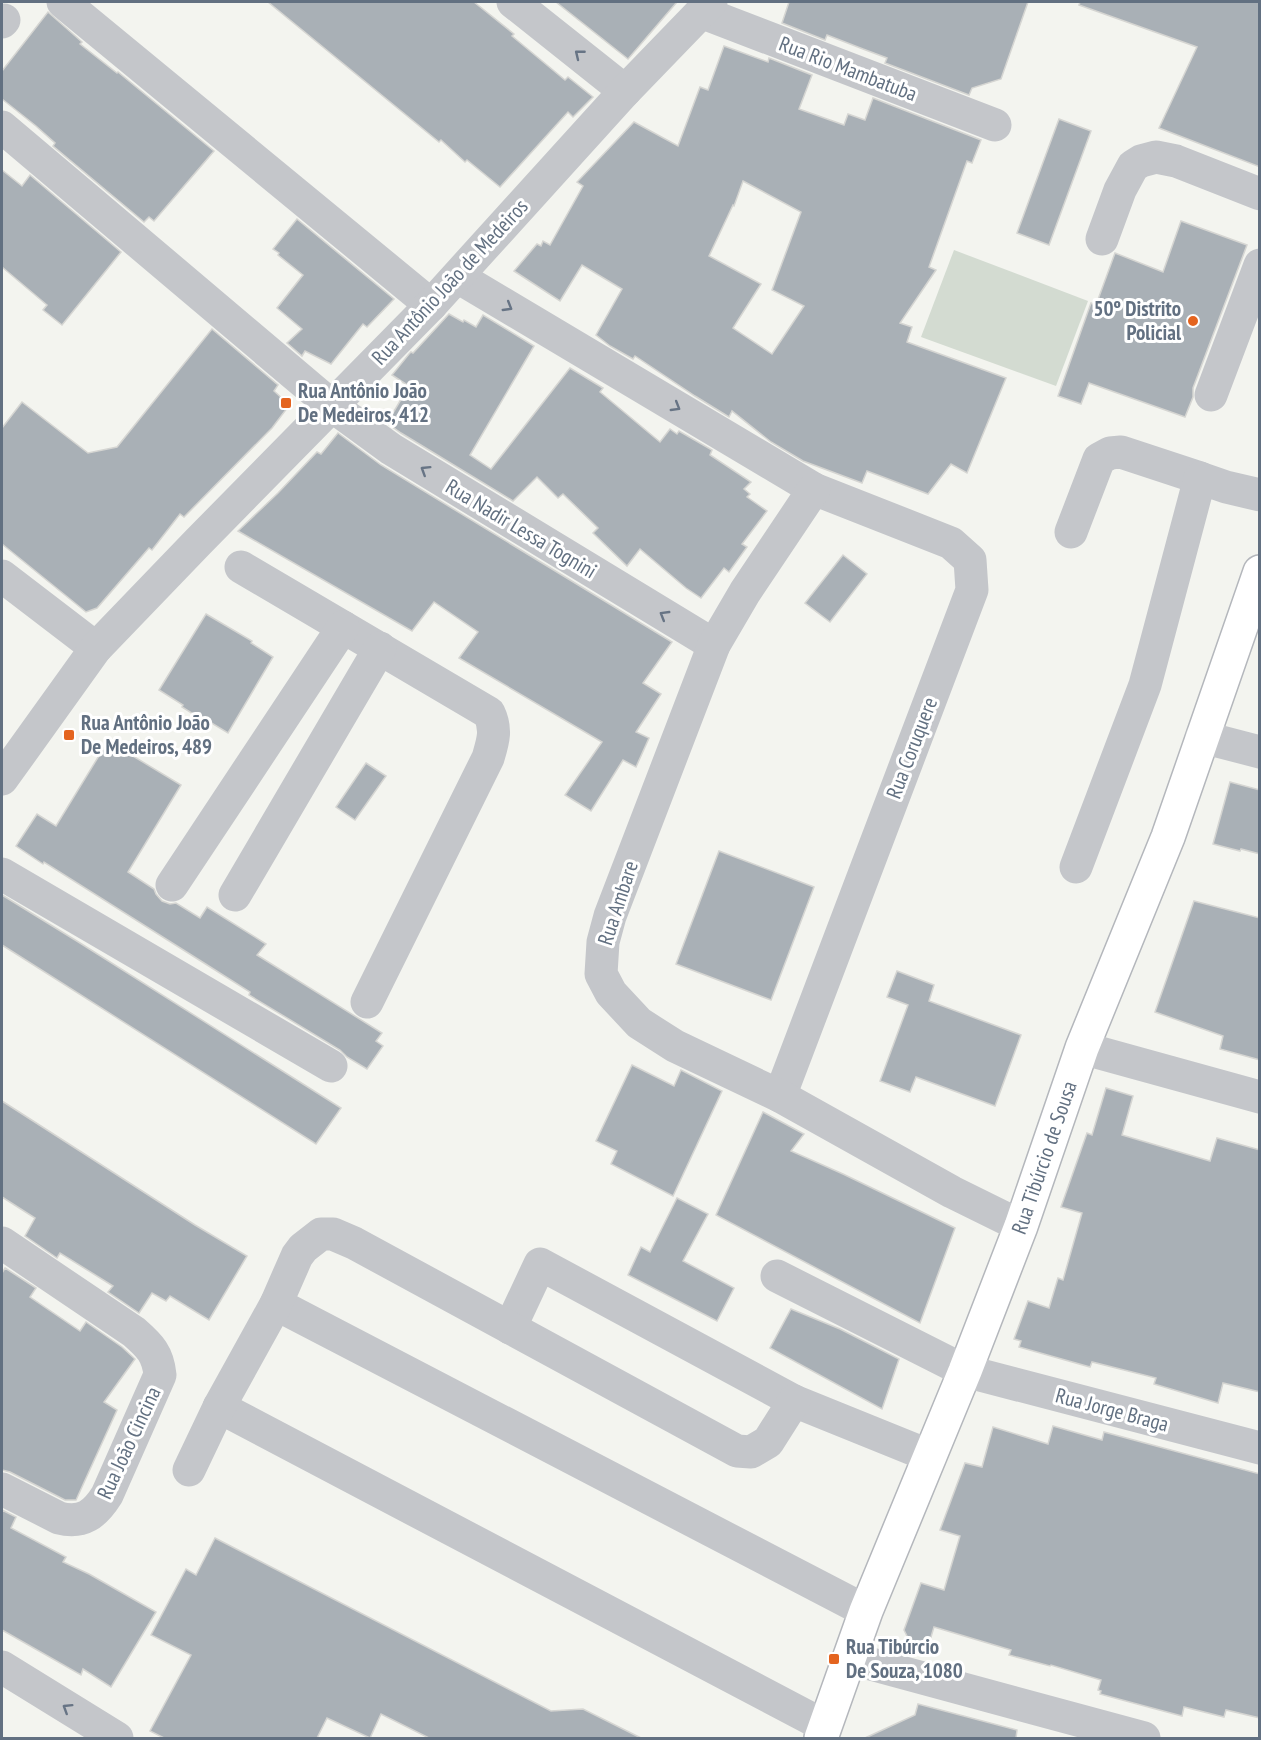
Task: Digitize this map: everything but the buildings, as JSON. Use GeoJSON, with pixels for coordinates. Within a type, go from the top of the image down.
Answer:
{"type":"FeatureCollection","features":[{"type":"Feature","properties":{"kind":"main road","name":"Rua Tibúrcio de Sousa"},"geometry":{"type":"LineString","coordinates":[[823,1732],[866,1611],[965,1371],[1021,1226],[1082,1048],[1168,837],[1260,572]]}},
{"type":"Feature","properties":{"kind":"street"},"geometry":{"type":"LineString","coordinates":[[63,2],[431,306]]}},
{"type":"Feature","properties":{"kind":"street"},"geometry":{"type":"LineString","coordinates":[[513,2],[625,91]]}},
{"type":"Feature","properties":{"kind":"street","name":"Rua Antônio João de Medeiros"},"geometry":{"type":"LineString","coordinates":[[2,779],[96,648],[431,306],[625,91],[706,7]]}},
{"type":"Feature","properties":{"kind":"street","name":"Rua Rio Mambatuba"},"geometry":{"type":"LineString","coordinates":[[706,7],[995,125]]}},
{"type":"Feature","properties":{"kind":"street","name":"Rua Nadir Lessa Tognini"},"geometry":{"type":"LineString","coordinates":[[2,127],[332,406],[400,455],[714,645]]}},
{"type":"Feature","properties":{"kind":"street"},"geometry":{"type":"LineString","coordinates":[[1102,239],[1120,190],[1133,166],[1141,161],[1156,157],[1176,161],[1260,194]]}},
{"type":"Feature","properties":{"kind":"street"},"geometry":{"type":"LineString","coordinates":[[1211,395],[1260,265]]}},
{"type":"Feature","properties":{"kind":"street"},"geometry":{"type":"LineString","coordinates":[[458,277],[814,489]]}},
{"type":"Feature","properties":{"kind":"street"},"geometry":{"type":"LineString","coordinates":[[1071,532],[1099,459],[1110,453],[1121,452],[1137,456],[1226,487],[1260,495]]}},
{"type":"Feature","properties":{"kind":"street"},"geometry":{"type":"LineString","coordinates":[[1076,867],[1145,685],[1200,478]]}},
{"type":"Feature","properties":{"kind":"street","name":"Rua Ambare"},"geometry":{"type":"LineString","coordinates":[[814,489],[745,592],[714,645],[610,916],[603,942],[601,974],[611,993],[639,1023],[675,1046],[780,1096],[952,1192],[1021,1226]]}},
{"type":"Feature","properties":{"kind":"street","name":"Rua Coruquere"},"geometry":{"type":"LineString","coordinates":[[780,1096],[972,590],[970,560],[951,543],[814,489]]}},
{"type":"Feature","properties":{"kind":"street"},"geometry":{"type":"LineString","coordinates":[[198,542],[489,713],[494,724],[494,739],[488,758],[367,1002]]}},
{"type":"Feature","properties":{"kind":"street"},"geometry":{"type":"LineString","coordinates":[[2,576],[96,648]]}},
{"type":"Feature","properties":{"kind":"street"},"geometry":{"type":"LineString","coordinates":[[172,885],[343,627]]}},
{"type":"Feature","properties":{"kind":"street"},"geometry":{"type":"LineString","coordinates":[[235,895],[380,648]]}},
{"type":"Feature","properties":{"kind":"street"},"geometry":{"type":"LineString","coordinates":[[1202,737],[1260,752]]}},
{"type":"Feature","properties":{"kind":"street"},"geometry":{"type":"LineString","coordinates":[[2,874],[331,1066]]}},
{"type":"Feature","properties":{"kind":"street"},"geometry":{"type":"LineString","coordinates":[[1082,1048],[1260,1097]]}},
{"type":"Feature","properties":{"kind":"street"},"geometry":{"type":"LineString","coordinates":[[189,1470],[219,1407],[276,1304],[297,1256],[303,1248],[321,1234],[333,1234],[354,1243],[737,1450],[751,1452],[768,1442],[794,1401]]}},
{"type":"Feature","properties":{"kind":"street","name":"Rua João Cincina"},"geometry":{"type":"LineString","coordinates":[[2,1243],[134,1332],[150,1346],[159,1362],[160,1376],[107,1495],[88,1515],[79,1520],[69,1521],[2,1490]]}},
{"type":"Feature","properties":{"kind":"street"},"geometry":{"type":"LineString","coordinates":[[510,1328],[540,1264],[794,1401],[930,1456]]}},
{"type":"Feature","properties":{"kind":"street","name":"Rua Jorge Braga"},"geometry":{"type":"LineString","coordinates":[[777,1276],[965,1371],[1260,1448]]}},
{"type":"Feature","properties":{"kind":"street"},"geometry":{"type":"LineString","coordinates":[[276,1304],[866,1611]]}},
{"type":"Feature","properties":{"kind":"street"},"geometry":{"type":"LineString","coordinates":[[219,1407],[823,1732]]}},
{"type":"Feature","properties":{"kind":"street"},"geometry":{"type":"LineString","coordinates":[[849,1658],[1144,1738]]}},
{"type":"Feature","properties":{"kind":"street"},"geometry":{"type":"LineString","coordinates":[[2,1667],[117,1738]]}},
{"type":"Feature","properties":{"kind":"shaded area"},"geometry":{"type":"Polygon","coordinates":[[[954,250],[1088,301],[1056,386],[921,337],[954,250]]]}},
{"type":"Feature","properties":{"kind":"place","name":"50º Distrito Policial"},"geometry":{"type":"Point","coordinates":[1193,321]}},
{"type":"Feature","properties":{"kind":"place","name":"Rua Antônio João De Medeiros, 412"},"geometry":{"type":"Point","coordinates":[286,403]}},
{"type":"Feature","properties":{"kind":"place","name":"Rua Antônio João De Medeiros, 489"},"geometry":{"type":"Point","coordinates":[69,735]}},
{"type":"Feature","properties":{"kind":"place","name":"Rua Tibúrcio De Souza, 1080"},"geometry":{"type":"Point","coordinates":[834,1659]}}]}
